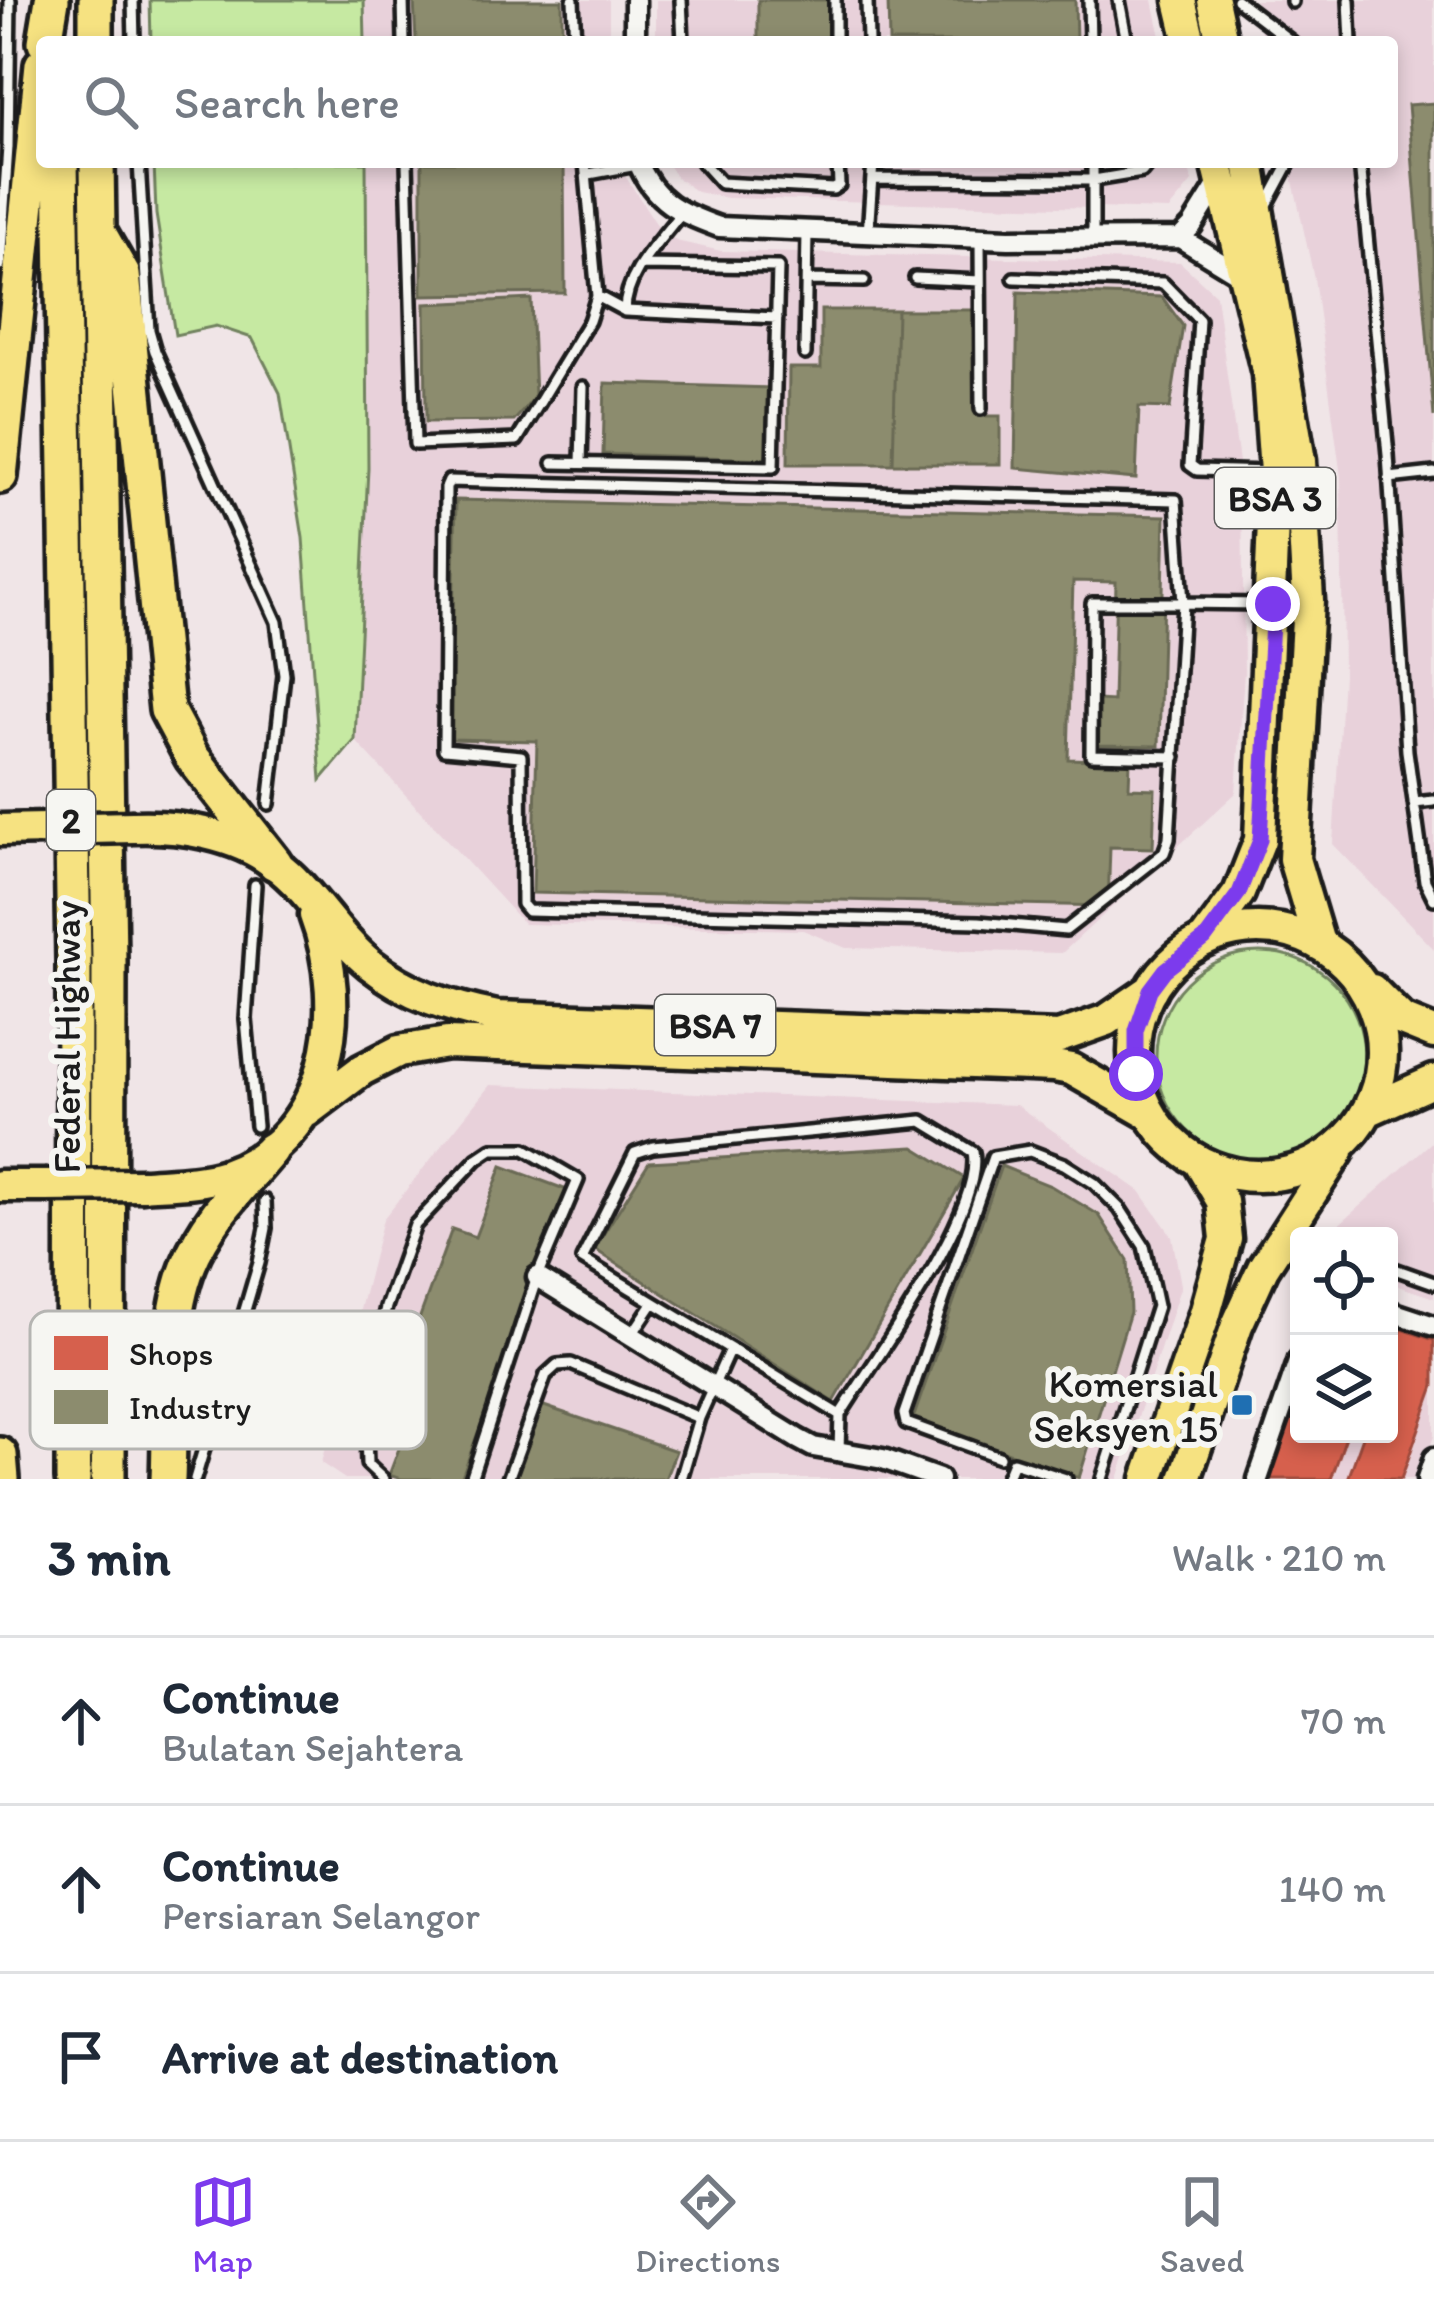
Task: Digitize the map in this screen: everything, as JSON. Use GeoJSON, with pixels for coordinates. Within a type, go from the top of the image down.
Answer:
{"type":"FeatureCollection","features":[{"type":"Feature","properties":{"kind":"highway"},"geometry":{"type":"LineString","coordinates":[[46,36],[55,0]]}},
{"type":"Feature","properties":{"kind":"highway"},"geometry":{"type":"LineString","coordinates":[[55,0],[59,36]]}},
{"type":"Feature","properties":{"kind":"highway"},"geometry":{"type":"LineString","coordinates":[[96,0],[96,36]]}},
{"type":"Feature","properties":{"kind":"highway"},"geometry":{"type":"LineString","coordinates":[[0,476],[36,126]]}},
{"type":"Feature","properties":{"kind":"highway","name":"Federal Highway"},"geometry":{"type":"LineString","coordinates":[[61,168],[74,961],[73,1311]]}},
{"type":"Feature","properties":{"kind":"highway","name":"Federal Highway"},"geometry":{"type":"LineString","coordinates":[[97,168],[109,961],[108,1311]]}},
{"type":"Feature","properties":{"kind":"highway"},"geometry":{"type":"LineString","coordinates":[[98,231],[123,274],[167,710],[265,874]]}},
{"type":"Feature","properties":{"kind":"highway"},"geometry":{"type":"LineString","coordinates":[[176,1311],[189,1262],[264,1138]]}},
{"type":"Feature","properties":{"kind":"highway","name":"Federal Highway"},"geometry":{"type":"LineString","coordinates":[[73,1449],[73,1479]]}},
{"type":"Feature","properties":{"kind":"highway","name":"Federal Highway"},"geometry":{"type":"LineString","coordinates":[[108,1449],[108,1479]]}},
{"type":"Feature","properties":{"kind":"highway"},"geometry":{"type":"LineString","coordinates":[[0,1455],[2,1479]]}},
{"type":"Feature","properties":{"kind":"main road"},"geometry":{"type":"LineString","coordinates":[[1180,0],[1189,36]]}},
{"type":"Feature","properties":{"kind":"main road"},"geometry":{"type":"LineString","coordinates":[[1213,0],[1221,36]]}},
{"type":"Feature","properties":{"kind":"main road","name":"BSA 3"},"geometry":{"type":"LineString","coordinates":[[1250,168],[1300,461],[1307,600],[1294,860],[1319,943]]}},
{"type":"Feature","properties":{"kind":"main road","name":"BSA 3"},"geometry":{"type":"LineString","coordinates":[[1205,939],[1239,893],[1260,840],[1273,604],[1275,472],[1268,374],[1219,170]]}},
{"type":"Feature","properties":{"kind":"main road"},"geometry":{"type":"LineString","coordinates":[[0,830],[133,827],[199,832],[238,844],[265,874],[308,898],[327,947],[334,1005],[330,1047],[306,1112],[264,1138],[226,1174],[142,1185],[0,1186]]}},
{"type":"Feature","properties":{"kind":"main road","name":"BSA 7"},"geometry":{"type":"LineString","coordinates":[[308,898],[368,962],[406,988],[442,1006],[497,1017],[1059,1037],[1107,1020],[1150,990]]}},
{"type":"Feature","properties":{"kind":"main road"},"geometry":{"type":"LineString","coordinates":[[1348,1137],[1323,1158],[1293,1172],[1261,1177],[1229,1173],[1180,1149],[1151,1115],[1136,1074],[1136,1031],[1150,990],[1165,970],[1205,939],[1243,928],[1282,929],[1319,943],[1402,1020],[1434,1034]]}},
{"type":"Feature","properties":{"kind":"main road"},"geometry":{"type":"LineString","coordinates":[[1186,1479],[1238,1325],[1263,1268],[1367,1111],[1378,1084],[1380,1026],[1355,973]]}},
{"type":"Feature","properties":{"kind":"main road","name":"BSA 7"},"geometry":{"type":"LineString","coordinates":[[306,1112],[362,1070],[399,1051],[447,1043],[1054,1066],[1071,1070],[1151,1115]]}},
{"type":"Feature","properties":{"kind":"main road"},"geometry":{"type":"LineString","coordinates":[[1367,1111],[1434,1081]]}},
{"type":"Feature","properties":{"kind":"main road"},"geometry":{"type":"LineString","coordinates":[[1148,1479],[1226,1239],[1222,1201],[1199,1162]]}},
{"type":"Feature","properties":{"kind":"street"},"geometry":{"type":"LineString","coordinates":[[634,36],[635,0]]}},
{"type":"Feature","properties":{"kind":"street"},"geometry":{"type":"LineString","coordinates":[[640,168],[649,186],[680,214],[719,226],[980,237],[1180,238],[1244,277]]}},
{"type":"Feature","properties":{"kind":"street"},"geometry":{"type":"LineString","coordinates":[[1180,238],[1192,226],[1219,170]]}},
{"type":"Feature","properties":{"kind":"street"},"geometry":{"type":"LineString","coordinates":[[537,1277],[798,1439],[883,1459],[939,1479]]}},
{"type":"Feature","properties":{"kind":"street"},"geometry":{"type":"LineString","coordinates":[[1398,1314],[1434,1326]]}},
{"type":"Feature","properties":{"kind":"street"},"geometry":{"type":"LineString","coordinates":[[1258,1479],[1290,1385]]}},
{"type":"Feature","properties":{"kind":"street"},"geometry":{"type":"LineString","coordinates":[[1427,1479],[1434,1458]]}},
{"type":"Feature","properties":{"kind":"lane"},"geometry":{"type":"LineString","coordinates":[[0,265],[10,0]]}},
{"type":"Feature","properties":{"kind":"lane"},"geometry":{"type":"LineString","coordinates":[[133,0],[134,36]]}},
{"type":"Feature","properties":{"kind":"lane"},"geometry":{"type":"LineString","coordinates":[[403,0],[404,36]]}},
{"type":"Feature","properties":{"kind":"lane"},"geometry":{"type":"LineString","coordinates":[[573,0],[575,36]]}},
{"type":"Feature","properties":{"kind":"lane"},"geometry":{"type":"LineString","coordinates":[[681,0],[682,36]]}},
{"type":"Feature","properties":{"kind":"lane"},"geometry":{"type":"LineString","coordinates":[[835,0],[836,36]]}},
{"type":"Feature","properties":{"kind":"lane"},"geometry":{"type":"LineString","coordinates":[[866,0],[868,36]]}},
{"type":"Feature","properties":{"kind":"lane"},"geometry":{"type":"LineString","coordinates":[[1088,0],[1090,36]]}},
{"type":"Feature","properties":{"kind":"lane"},"geometry":{"type":"LineString","coordinates":[[1119,0],[1126,36]]}},
{"type":"Feature","properties":{"kind":"lane"},"geometry":{"type":"LineString","coordinates":[[1237,0],[1284,36]]}},
{"type":"Feature","properties":{"kind":"lane"},"geometry":{"type":"LineString","coordinates":[[1349,0],[1351,36]]}},
{"type":"Feature","properties":{"kind":"lane"},"geometry":{"type":"LineString","coordinates":[[139,168],[149,329],[165,380],[277,622],[284,674],[269,804]]}},
{"type":"Feature","properties":{"kind":"lane"},"geometry":{"type":"LineString","coordinates":[[407,168],[416,444],[517,440],[589,321],[597,296],[587,168]]}},
{"type":"Feature","properties":{"kind":"lane"},"geometry":{"type":"LineString","coordinates":[[707,168],[721,183],[833,190],[838,185],[838,168]]}},
{"type":"Feature","properties":{"kind":"lane"},"geometry":{"type":"LineString","coordinates":[[868,234],[873,168]]}},
{"type":"Feature","properties":{"kind":"lane"},"geometry":{"type":"LineString","coordinates":[[1093,168],[1093,238]]}},
{"type":"Feature","properties":{"kind":"lane"},"geometry":{"type":"LineString","coordinates":[[874,179],[1094,180],[1145,168]]}},
{"type":"Feature","properties":{"kind":"lane"},"geometry":{"type":"LineString","coordinates":[[1261,216],[1287,168]]}},
{"type":"Feature","properties":{"kind":"lane"},"geometry":{"type":"LineString","coordinates":[[1361,168],[1389,478],[1407,751],[1425,881],[1434,899]]}},
{"type":"Feature","properties":{"kind":"lane"},"geometry":{"type":"LineString","coordinates":[[625,311],[625,294],[680,214]]}},
{"type":"Feature","properties":{"kind":"lane"},"geometry":{"type":"LineString","coordinates":[[805,354],[807,232]]}},
{"type":"Feature","properties":{"kind":"lane"},"geometry":{"type":"LineString","coordinates":[[980,237],[981,410]]}},
{"type":"Feature","properties":{"kind":"lane"},"geometry":{"type":"LineString","coordinates":[[553,463],[773,467],[778,267],[642,265]]}},
{"type":"Feature","properties":{"kind":"lane"},"geometry":{"type":"LineString","coordinates":[[915,278],[980,281]]}},
{"type":"Feature","properties":{"kind":"lane"},"geometry":{"type":"LineString","coordinates":[[1014,278],[1162,284],[1199,320],[1190,465],[1197,470],[1275,472]]}},
{"type":"Feature","properties":{"kind":"lane"},"geometry":{"type":"LineString","coordinates":[[807,280],[864,281]]}},
{"type":"Feature","properties":{"kind":"lane"},"geometry":{"type":"LineString","coordinates":[[597,296],[625,311],[777,318]]}},
{"type":"Feature","properties":{"kind":"lane"},"geometry":{"type":"LineString","coordinates":[[133,356],[146,298]]}},
{"type":"Feature","properties":{"kind":"lane"},"geometry":{"type":"LineString","coordinates":[[0,315],[14,350]]}},
{"type":"Feature","properties":{"kind":"lane"},"geometry":{"type":"LineString","coordinates":[[581,463],[583,387]]}},
{"type":"Feature","properties":{"kind":"lane"},"geometry":{"type":"LineString","coordinates":[[1389,478],[1434,473]]}},
{"type":"Feature","properties":{"kind":"lane"},"geometry":{"type":"LineString","coordinates":[[449,481],[1176,500],[1183,604],[1175,757],[1164,853],[1066,930],[980,922],[528,911],[522,904],[521,756],[444,749],[449,481]]}},
{"type":"Feature","properties":{"kind":"lane"},"geometry":{"type":"LineString","coordinates":[[1175,757],[1091,755],[1092,603],[1273,604]]}},
{"type":"Feature","properties":{"kind":"lane"},"geometry":{"type":"LineString","coordinates":[[1414,803],[1434,801]]}},
{"type":"Feature","properties":{"kind":"lane"},"geometry":{"type":"LineString","coordinates":[[264,1138],[246,1019],[265,874]]}},
{"type":"Feature","properties":{"kind":"lane"},"geometry":{"type":"LineString","coordinates":[[839,1415],[582,1259],[635,1154],[653,1147],[922,1121],[973,1152],[973,1181],[958,1225],[839,1415],[839,1451]]}},
{"type":"Feature","properties":{"kind":"lane"},"geometry":{"type":"LineString","coordinates":[[385,1311],[415,1225],[477,1159],[492,1149],[524,1149],[578,1180],[537,1277],[471,1479]]}},
{"type":"Feature","properties":{"kind":"lane"},"geometry":{"type":"LineString","coordinates":[[999,1457],[906,1423],[904,1414],[993,1156],[1030,1151],[1094,1183],[1120,1209],[1144,1246],[1157,1306],[1102,1479]]}},
{"type":"Feature","properties":{"kind":"lane"},"geometry":{"type":"LineString","coordinates":[[242,1311],[259,1263],[266,1201]]}},
{"type":"Feature","properties":{"kind":"lane"},"geometry":{"type":"LineString","coordinates":[[1398,1270],[1434,1283]]}},
{"type":"Feature","properties":{"kind":"lane"},"geometry":{"type":"LineString","coordinates":[[632,1336],[653,1303]]}},
{"type":"Feature","properties":{"kind":"lane"},"geometry":{"type":"LineString","coordinates":[[681,1479],[699,1418],[730,1349]]}},
{"type":"Feature","properties":{"kind":"lane"},"geometry":{"type":"LineString","coordinates":[[508,1479],[546,1375],[557,1365],[571,1364],[699,1418]]}},
{"type":"Feature","properties":{"kind":"lane"},"geometry":{"type":"LineString","coordinates":[[367,1449],[367,1464],[382,1479]]}},
{"type":"Feature","properties":{"kind":"lane"},"geometry":{"type":"LineString","coordinates":[[1006,1479],[1013,1462],[1066,1479]]}},
{"type":"Feature","properties":{"kind":"lane"},"geometry":{"type":"LineString","coordinates":[[183,1472],[191,1479]]}},
{"type":"Feature","properties":{"kind":"shaded area"},"geometry":{"type":"Polygon","coordinates":[[[364,0],[609,0],[609,36],[365,36],[364,0]]]}},
{"type":"Feature","properties":{"kind":"shaded area"},"geometry":{"type":"Polygon","coordinates":[[[656,0],[1153,0],[1161,36],[656,36],[656,0]]]}},
{"type":"Feature","properties":{"kind":"shaded area"},"geometry":{"type":"Polygon","coordinates":[[[1255,0],[1434,0],[1434,949],[1333,844],[1343,675],[1341,477],[1314,278],[1290,168],[1398,168],[1398,36],[1262,36],[1255,0]]]}},
{"type":"Feature","properties":{"kind":"shaded area"},"geometry":{"type":"Polygon","coordinates":[[[366,168],[620,168],[657,225],[676,241],[721,251],[1180,262],[1216,295],[1242,484],[1244,672],[1236,793],[1062,953],[846,948],[803,930],[524,924],[355,740],[368,468],[366,168]]]}},
{"type":"Feature","properties":{"kind":"shaded area"},"geometry":{"type":"Polygon","coordinates":[[[670,168],[1189,168],[1192,182],[1169,210],[727,198],[697,192],[670,168]]]}},
{"type":"Feature","properties":{"kind":"shaded area"},"geometry":{"type":"Polygon","coordinates":[[[490,1085],[1016,1105],[1140,1191],[1172,1236],[1181,1285],[1118,1479],[345,1479],[321,1463],[325,1449],[426,1449],[426,1311],[360,1311],[383,1219],[490,1085]]]}},
{"type":"Feature","properties":{"kind":"shaded area"},"geometry":{"type":"Polygon","coordinates":[[[1434,1140],[1434,1298],[1398,1286],[1398,1227],[1336,1227],[1434,1140]]]}},
{"type":"Feature","properties":{"kind":"shaded area"},"geometry":{"type":"Polygon","coordinates":[[[1398,1321],[1434,1333],[1434,1436],[1419,1479],[1265,1479],[1290,1405],[1290,1443],[1398,1443],[1398,1321]]]}},
{"type":"Feature","properties":{"kind":"green space"},"geometry":{"type":"Polygon","coordinates":[[[150,0],[364,0],[365,36],[151,36],[150,0]]]}},
{"type":"Feature","properties":{"kind":"green space"},"geometry":{"type":"Polygon","coordinates":[[[154,168],[366,168],[368,468],[355,740],[321,780],[303,538],[280,393],[252,338],[216,326],[175,335],[156,214],[154,168]]]}},
{"type":"Feature","properties":{"kind":"green space"},"geometry":{"type":"Polygon","coordinates":[[[1260,952],[1300,960],[1333,983],[1356,1016],[1364,1056],[1356,1096],[1333,1129],[1300,1152],[1260,1160],[1220,1152],[1187,1129],[1164,1096],[1156,1056],[1164,1016],[1187,983],[1220,960],[1260,952]]]}},
{"type":"Feature","properties":{"kind":"building: Shops"},"geometry":{"type":"Polygon","coordinates":[[[1402,1329],[1434,1340],[1434,1386],[1401,1479],[1348,1479],[1361,1443],[1398,1443],[1398,1340],[1402,1329]]]}},
{"type":"Feature","properties":{"kind":"building: Shops"},"geometry":{"type":"Polygon","coordinates":[[[1290,1417],[1290,1443],[1344,1443],[1331,1479],[1268,1479],[1290,1417]]]}},
{"type":"Feature","properties":{"kind":"building: Industry"},"geometry":{"type":"Polygon","coordinates":[[[414,0],[562,0],[562,36],[416,36],[414,0]]]}},
{"type":"Feature","properties":{"kind":"building: Industry"},"geometry":{"type":"Polygon","coordinates":[[[758,0],[830,0],[830,36],[758,36],[758,0]]]}},
{"type":"Feature","properties":{"kind":"building: Industry"},"geometry":{"type":"Polygon","coordinates":[[[888,0],[1075,0],[1076,36],[889,36],[888,0]]]}},
{"type":"Feature","properties":{"kind":"building: Industry"},"geometry":{"type":"Polygon","coordinates":[[[1434,103],[1434,417],[1408,105],[1434,103]]]}},
{"type":"Feature","properties":{"kind":"building: Industry"},"geometry":{"type":"Polygon","coordinates":[[[422,168],[564,168],[565,293],[422,295],[422,168]]]}},
{"type":"Feature","properties":{"kind":"building: Industry"},"geometry":{"type":"Polygon","coordinates":[[[1018,292],[1162,297],[1183,326],[1170,408],[1139,407],[1136,479],[1015,468],[1018,292]]]}},
{"type":"Feature","properties":{"kind":"building: Industry"},"geometry":{"type":"Polygon","coordinates":[[[531,299],[535,397],[514,421],[426,422],[425,304],[531,299]]]}},
{"type":"Feature","properties":{"kind":"building: Industry"},"geometry":{"type":"Polygon","coordinates":[[[821,310],[897,310],[893,464],[788,464],[789,368],[821,368],[821,310]]]}},
{"type":"Feature","properties":{"kind":"building: Industry"},"geometry":{"type":"Polygon","coordinates":[[[897,310],[979,310],[978,416],[1000,416],[1000,464],[893,464],[897,310]]]}},
{"type":"Feature","properties":{"kind":"building: Industry"},"geometry":{"type":"Polygon","coordinates":[[[605,383],[772,388],[770,459],[603,454],[605,383]]]}},
{"type":"Feature","properties":{"kind":"building: Industry"},"geometry":{"type":"Polygon","coordinates":[[[456,500],[1165,516],[1159,746],[1097,745],[1098,700],[1113,701],[1116,582],[1073,581],[1068,759],[1130,761],[1129,788],[1155,789],[1153,848],[1110,847],[1108,906],[533,893],[537,741],[450,739],[456,500]]]}},
{"type":"Feature","properties":{"kind":"building: Industry"},"geometry":{"type":"Polygon","coordinates":[[[914,1147],[964,1178],[834,1402],[594,1249],[649,1162],[914,1147]]]}},
{"type":"Feature","properties":{"kind":"building: Industry"},"geometry":{"type":"Polygon","coordinates":[[[502,1166],[567,1190],[461,1479],[389,1475],[399,1449],[426,1449],[426,1311],[422,1311],[452,1229],[475,1237],[502,1166]]]}},
{"type":"Feature","properties":{"kind":"building: Industry"},"geometry":{"type":"Polygon","coordinates":[[[1001,1166],[1051,1186],[1099,1215],[1128,1260],[1130,1312],[1079,1478],[913,1419],[1001,1166]]]}},
{"type":"Feature","properties":{"kind":"building: Industry"},"geometry":{"type":"Polygon","coordinates":[[[541,1405],[676,1451],[665,1479],[516,1479],[541,1405]]]}},
{"type":"Feature","properties":{"kind":"place","name":"Komersial Seksyen 15"},"geometry":{"type":"Point","coordinates":[1242,1405]}},
{"type":"Feature","properties":{"kind":"route"},"geometry":{"type":"LineString","coordinates":[[1136,1074],[1136,1031],[1150,990],[1184,952],[1205,939],[1239,893],[1260,840],[1273,604]]}}]}
